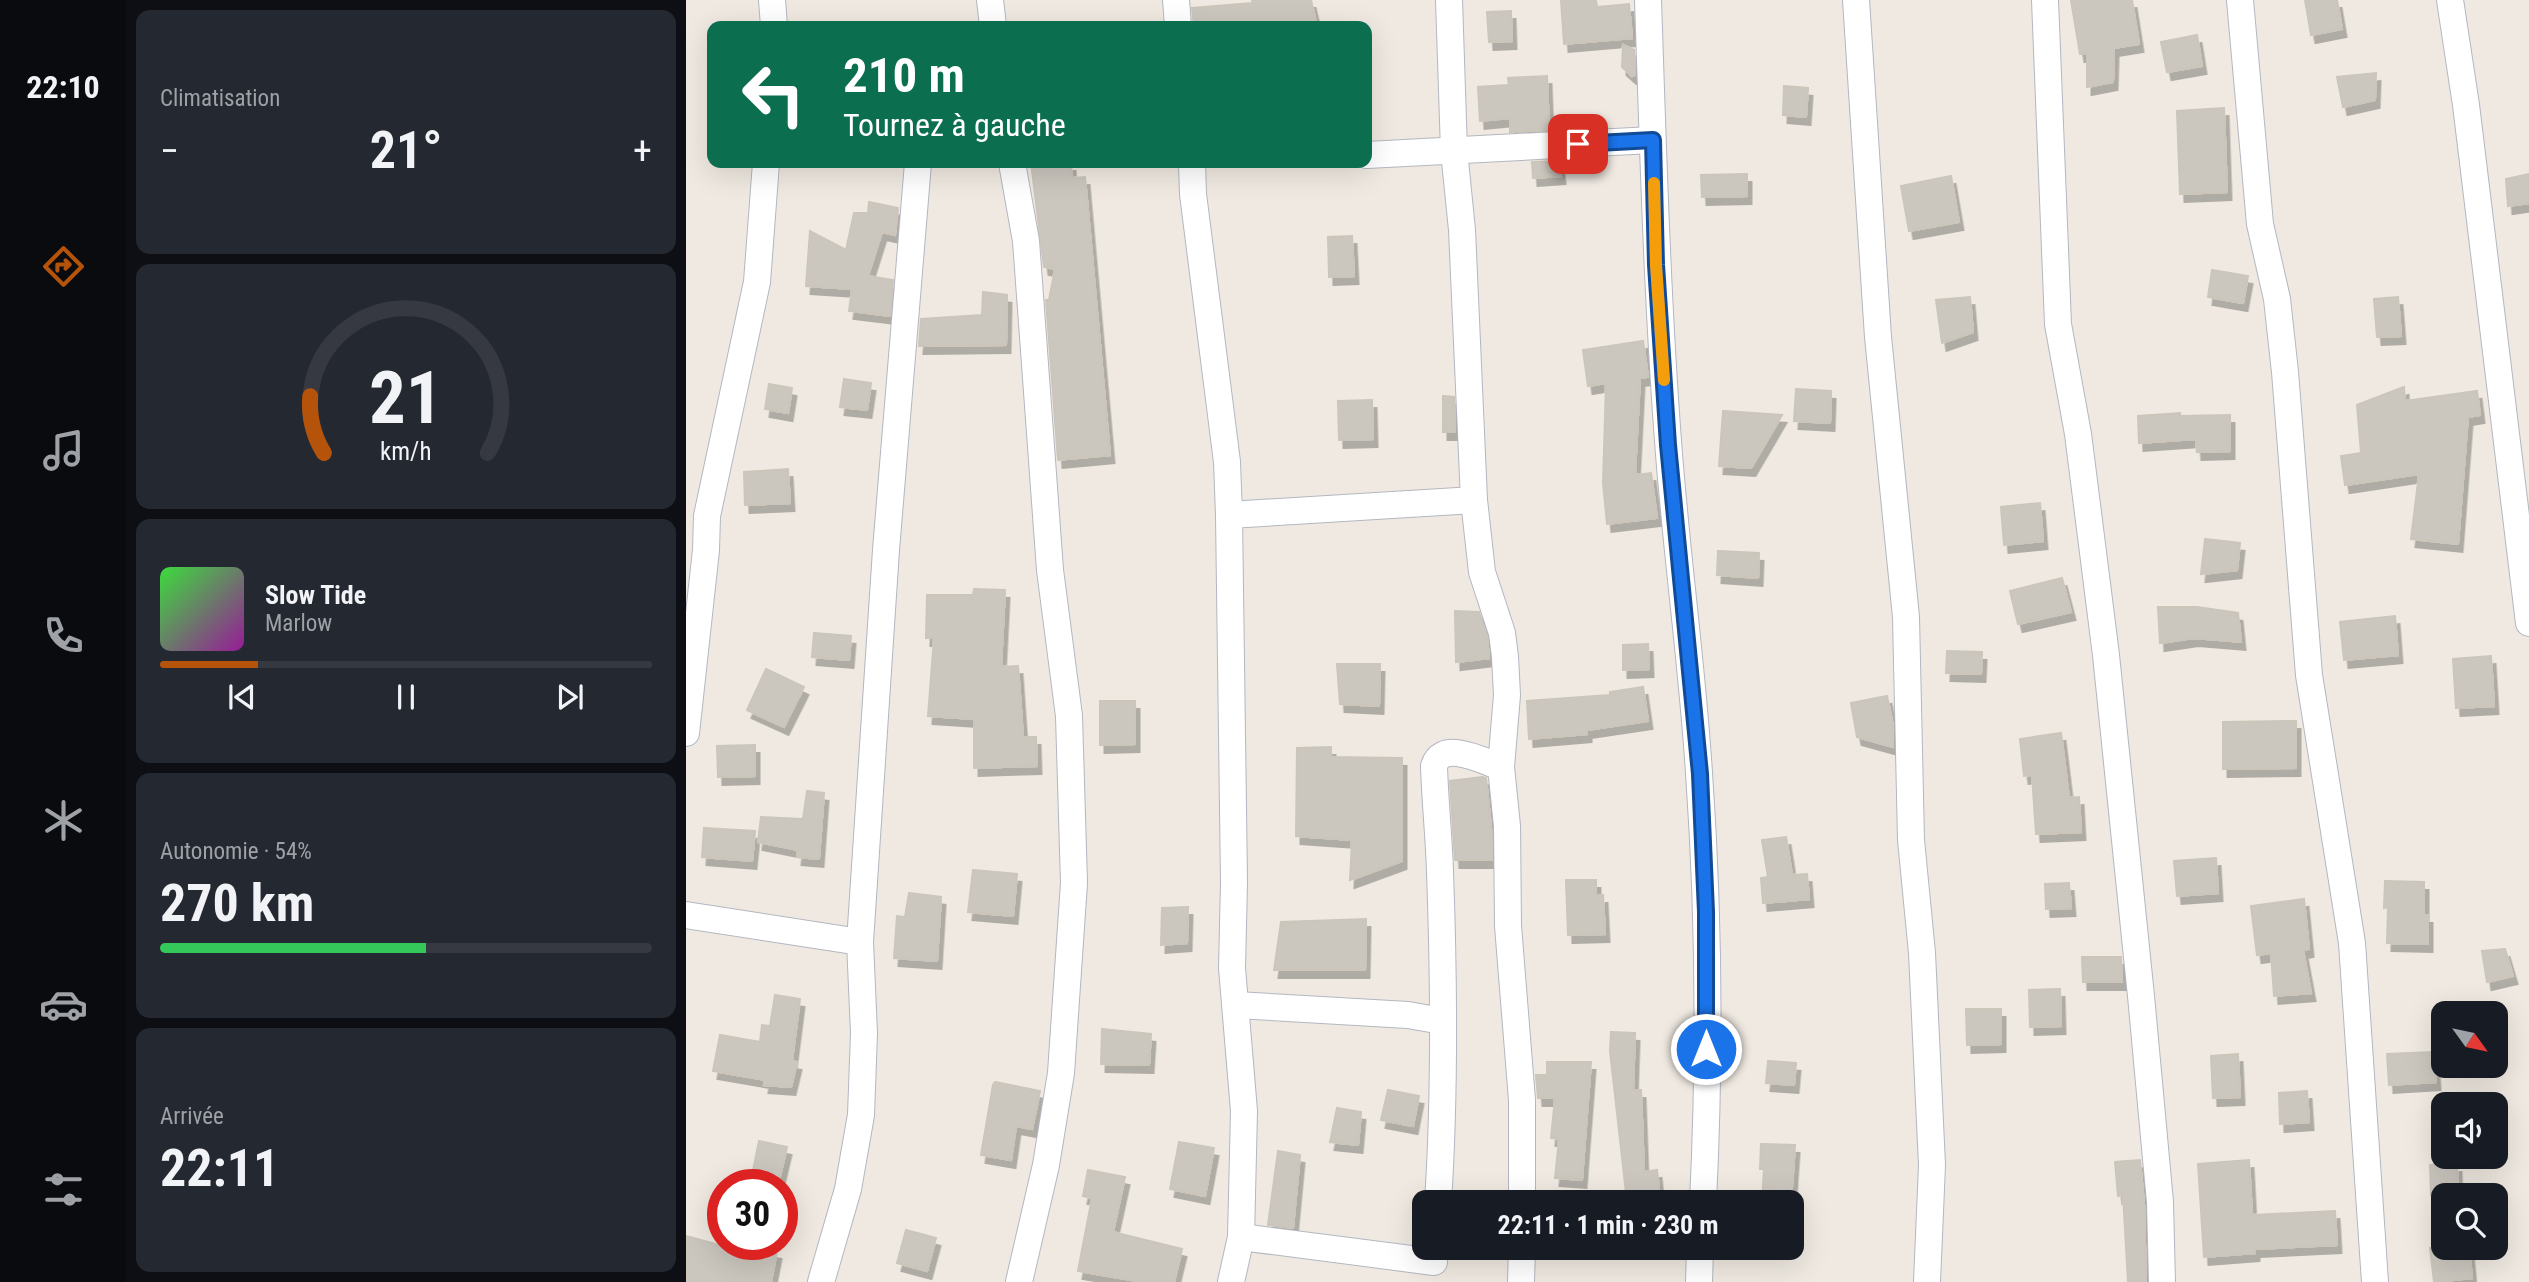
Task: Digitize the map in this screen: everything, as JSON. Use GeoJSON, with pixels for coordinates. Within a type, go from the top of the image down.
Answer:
{"type":"FeatureCollection","features":[{"type":"Feature","properties":{"kind":"street"},"geometry":{"type":"LineString","coordinates":[[772,0],[774,21]]}},
{"type":"Feature","properties":{"kind":"street"},"geometry":{"type":"LineString","coordinates":[[990,0],[992,21]]}},
{"type":"Feature","properties":{"kind":"street"},"geometry":{"type":"LineString","coordinates":[[1176,0],[1178,21]]}},
{"type":"Feature","properties":{"kind":"street"},"geometry":{"type":"LineString","coordinates":[[1449,0],[1454,151],[1462,230],[1474,500],[1482,572],[1502,633],[1505,657],[1507,695],[1501,767],[1507,826],[1508,926],[1522,1100],[1522,1190]]}},
{"type":"Feature","properties":{"kind":"street"},"geometry":{"type":"LineString","coordinates":[[1648,0],[1656,265],[1668,445],[1700,774],[1706,912],[1704,1190]]}},
{"type":"Feature","properties":{"kind":"street"},"geometry":{"type":"LineString","coordinates":[[1856,0],[1878,337],[1906,617],[1911,840],[1922,953],[1932,1165],[1927,1282]]}},
{"type":"Feature","properties":{"kind":"street"},"geometry":{"type":"LineString","coordinates":[[2045,0],[2059,324],[2078,434],[2106,655],[2160,1202],[2162,1282]]}},
{"type":"Feature","properties":{"kind":"street"},"geometry":{"type":"LineString","coordinates":[[2240,0],[2260,224],[2277,299],[2285,372],[2309,675],[2353,943],[2375,1282]]}},
{"type":"Feature","properties":{"kind":"street"},"geometry":{"type":"LineString","coordinates":[[2449,0],[2468,119],[2529,623]]}},
{"type":"Feature","properties":{"kind":"street"},"geometry":{"type":"LineString","coordinates":[[1372,155],[1653,140]]}},
{"type":"Feature","properties":{"kind":"street"},"geometry":{"type":"LineString","coordinates":[[686,733],[706,550],[707,516],[757,282],[766,168]]}},
{"type":"Feature","properties":{"kind":"street"},"geometry":{"type":"LineString","coordinates":[[821,1282],[848,1189],[861,1115],[864,1033],[860,942],[886,550],[918,168]]}},
{"type":"Feature","properties":{"kind":"street"},"geometry":{"type":"LineString","coordinates":[[1013,168],[1026,240],[1050,570],[1069,716],[1074,883],[1060,1073],[1046,1165],[1019,1282]]}},
{"type":"Feature","properties":{"kind":"street"},"geometry":{"type":"LineString","coordinates":[[1192,168],[1193,194],[1227,462],[1229,515],[1233,968],[1244,1111],[1241,1237],[1231,1282]]}},
{"type":"Feature","properties":{"kind":"street"},"geometry":{"type":"LineString","coordinates":[[1229,515],[1474,500]]}},
{"type":"Feature","properties":{"kind":"street"},"geometry":{"type":"LineString","coordinates":[[1439,1190],[1442,1147],[1440,873],[1434,766],[1442,754],[1457,753],[1501,767]]}},
{"type":"Feature","properties":{"kind":"street"},"geometry":{"type":"LineString","coordinates":[[686,915],[860,942]]}},
{"type":"Feature","properties":{"kind":"street"},"geometry":{"type":"LineString","coordinates":[[1236,1005],[1408,1016],[1441,1021]]}},
{"type":"Feature","properties":{"kind":"street"},"geometry":{"type":"LineString","coordinates":[[1241,1237],[1435,1264]]}},
{"type":"Feature","properties":{"kind":"street"},"geometry":{"type":"LineString","coordinates":[[1521,1282],[1522,1260]]}},
{"type":"Feature","properties":{"kind":"street"},"geometry":{"type":"LineString","coordinates":[[1699,1282],[1700,1260]]}},
{"type":"Feature","properties":{"kind":"building"},"geometry":{"type":"Polygon","coordinates":[[[1252,0],[1311,0],[1316,21],[1193,21],[1192,8],[1253,3],[1252,0]]]}},
{"type":"Feature","properties":{"kind":"building"},"geometry":{"type":"Polygon","coordinates":[[[1561,0],[1596,0],[1597,7],[1629,4],[1632,38],[1564,44],[1561,0]]]}},
{"type":"Feature","properties":{"kind":"building"},"geometry":{"type":"Polygon","coordinates":[[[2071,0],[2132,0],[2139,44],[2114,48],[2113,82],[2087,87],[2087,53],[2080,54],[2071,0]]]}},
{"type":"Feature","properties":{"kind":"building"},"geometry":{"type":"Polygon","coordinates":[[[2305,0],[2337,0],[2342,29],[2311,35],[2305,0]]]}},
{"type":"Feature","properties":{"kind":"building"},"geometry":{"type":"Polygon","coordinates":[[[1511,11],[1512,41],[1489,42],[1487,12],[1511,11]]]}},
{"type":"Feature","properties":{"kind":"building"},"geometry":{"type":"Polygon","coordinates":[[[2197,35],[2202,66],[2167,72],[2161,42],[2197,35]]]}},
{"type":"Feature","properties":{"kind":"building"},"geometry":{"type":"Polygon","coordinates":[[[1623,45],[1634,50],[1635,75],[1632,76],[1622,67],[1623,45]]]}},
{"type":"Feature","properties":{"kind":"building"},"geometry":{"type":"Polygon","coordinates":[[[2376,73],[2375,100],[2343,107],[2337,77],[2376,73]]]}},
{"type":"Feature","properties":{"kind":"building"},"geometry":{"type":"Polygon","coordinates":[[[1547,76],[1549,130],[1510,132],[1510,118],[1480,121],[1478,87],[1509,85],[1508,78],[1547,76]]]}},
{"type":"Feature","properties":{"kind":"building"},"geometry":{"type":"Polygon","coordinates":[[[1784,86],[1808,88],[1806,117],[1783,115],[1784,86]]]}},
{"type":"Feature","properties":{"kind":"building"},"geometry":{"type":"Polygon","coordinates":[[[2224,108],[2227,192],[2180,194],[2177,111],[2224,108]]]}},
{"type":"Feature","properties":{"kind":"building"},"geometry":{"type":"Polygon","coordinates":[[[1559,161],[1561,176],[1533,178],[1532,162],[1559,161]]]}},
{"type":"Feature","properties":{"kind":"building"},"geometry":{"type":"Polygon","coordinates":[[[1032,168],[1071,168],[1072,178],[1085,177],[1110,455],[1058,460],[1046,300],[1049,300],[1055,269],[1044,267],[1032,168]]]}},
{"type":"Feature","properties":{"kind":"building"},"geometry":{"type":"Polygon","coordinates":[[[1747,174],[1747,196],[1702,197],[1701,175],[1747,174]]]}},
{"type":"Feature","properties":{"kind":"building"},"geometry":{"type":"Polygon","coordinates":[[[2529,174],[2529,203],[2508,206],[2506,179],[2529,174]]]}},
{"type":"Feature","properties":{"kind":"building"},"geometry":{"type":"Polygon","coordinates":[[[1951,176],[1959,222],[1909,231],[1901,186],[1951,176]]]}},
{"type":"Feature","properties":{"kind":"building"},"geometry":{"type":"Polygon","coordinates":[[[869,202],[898,208],[895,235],[882,232],[868,276],[893,280],[890,316],[849,311],[852,289],[806,286],[810,231],[846,250],[854,213],[868,213],[869,202]]]}},
{"type":"Feature","properties":{"kind":"building"},"geometry":{"type":"Polygon","coordinates":[[[1352,236],[1354,276],[1329,277],[1328,237],[1352,236]]]}},
{"type":"Feature","properties":{"kind":"building"},"geometry":{"type":"Polygon","coordinates":[[[2212,270],[2248,276],[2243,303],[2208,297],[2212,270]]]}},
{"type":"Feature","properties":{"kind":"building"},"geometry":{"type":"Polygon","coordinates":[[[983,292],[1007,295],[1006,345],[919,346],[921,319],[982,315],[983,292]]]}},
{"type":"Feature","properties":{"kind":"building"},"geometry":{"type":"Polygon","coordinates":[[[1970,297],[1973,332],[1942,343],[1936,300],[1970,297]]]}},
{"type":"Feature","properties":{"kind":"building"},"geometry":{"type":"Polygon","coordinates":[[[2398,297],[2401,336],[2377,337],[2374,299],[2398,297]]]}},
{"type":"Feature","properties":{"kind":"building"},"geometry":{"type":"Polygon","coordinates":[[[1643,341],[1648,377],[1640,378],[1635,475],[1651,473],[1657,518],[1607,524],[1603,483],[1606,383],[1588,386],[1583,350],[1643,341]]]}},
{"type":"Feature","properties":{"kind":"building"},"geometry":{"type":"Polygon","coordinates":[[[844,379],[871,383],[867,410],[840,407],[844,379]]]}},
{"type":"Feature","properties":{"kind":"building"},"geometry":{"type":"Polygon","coordinates":[[[769,384],[792,388],[788,413],[765,409],[769,384]]]}},
{"type":"Feature","properties":{"kind":"building"},"geometry":{"type":"Polygon","coordinates":[[[2404,387],[2405,401],[2477,391],[2480,415],[2468,417],[2458,544],[2411,539],[2419,474],[2345,485],[2341,456],[2361,453],[2357,405],[2404,387]]]}},
{"type":"Feature","properties":{"kind":"building"},"geometry":{"type":"Polygon","coordinates":[[[1796,389],[1831,391],[1830,423],[1794,421],[1796,389]]]}},
{"type":"Feature","properties":{"kind":"building"},"geometry":{"type":"Polygon","coordinates":[[[1443,396],[1454,397],[1455,432],[1443,432],[1443,396]]]}},
{"type":"Feature","properties":{"kind":"building"},"geometry":{"type":"Polygon","coordinates":[[[1372,400],[1373,439],[1339,440],[1338,401],[1372,400]]]}},
{"type":"Feature","properties":{"kind":"building"},"geometry":{"type":"Polygon","coordinates":[[[1723,411],[1782,415],[1751,468],[1719,466],[1723,411]]]}},
{"type":"Feature","properties":{"kind":"building"},"geometry":{"type":"Polygon","coordinates":[[[2180,413],[2180,416],[2230,415],[2230,451],[2197,452],[2196,439],[2139,443],[2138,416],[2180,413]]]}},
{"type":"Feature","properties":{"kind":"building"},"geometry":{"type":"Polygon","coordinates":[[[788,469],[790,503],[745,505],[744,472],[788,469]]]}},
{"type":"Feature","properties":{"kind":"building"},"geometry":{"type":"Polygon","coordinates":[[[2040,503],[2043,541],[2004,545],[2001,507],[2040,503]]]}},
{"type":"Feature","properties":{"kind":"building"},"geometry":{"type":"Polygon","coordinates":[[[2205,539],[2240,543],[2237,570],[2201,574],[2205,539]]]}},
{"type":"Feature","properties":{"kind":"building"},"geometry":{"type":"Polygon","coordinates":[[[1718,551],[1759,553],[1758,578],[1717,575],[1718,551]]]}},
{"type":"Feature","properties":{"kind":"building"},"geometry":{"type":"Polygon","coordinates":[[[2062,578],[2071,612],[2018,624],[2010,591],[2062,578]]]}},
{"type":"Feature","properties":{"kind":"building"},"geometry":{"type":"Polygon","coordinates":[[[974,589],[1005,590],[1001,667],[1018,666],[1023,737],[1036,737],[1037,766],[974,768],[974,719],[928,716],[934,638],[926,638],[927,595],[973,595],[974,589]]]}},
{"type":"Feature","properties":{"kind":"building"},"geometry":{"type":"Polygon","coordinates":[[[2158,607],[2197,607],[2238,613],[2241,642],[2194,638],[2160,643],[2158,607]]]}},
{"type":"Feature","properties":{"kind":"building"},"geometry":{"type":"Polygon","coordinates":[[[1455,611],[1479,612],[1487,636],[1489,658],[1456,662],[1455,611]]]}},
{"type":"Feature","properties":{"kind":"building"},"geometry":{"type":"Polygon","coordinates":[[[2395,616],[2398,655],[2344,660],[2340,622],[2395,616]]]}},
{"type":"Feature","properties":{"kind":"building"},"geometry":{"type":"Polygon","coordinates":[[[814,633],[851,636],[849,660],[812,657],[814,633]]]}},
{"type":"Feature","properties":{"kind":"building"},"geometry":{"type":"Polygon","coordinates":[[[1648,644],[1649,669],[1623,670],[1623,645],[1648,644]]]}},
{"type":"Feature","properties":{"kind":"building"},"geometry":{"type":"Polygon","coordinates":[[[1947,651],[1982,652],[1981,674],[1946,673],[1947,651]]]}},
{"type":"Feature","properties":{"kind":"building"},"geometry":{"type":"Polygon","coordinates":[[[2491,656],[2494,706],[2456,708],[2453,659],[2491,656]]]}},
{"type":"Feature","properties":{"kind":"building"},"geometry":{"type":"Polygon","coordinates":[[[1337,664],[1380,664],[1379,706],[1340,704],[1337,664]]]}},
{"type":"Feature","properties":{"kind":"building"},"geometry":{"type":"Polygon","coordinates":[[[766,669],[804,687],[784,727],[747,710],[766,669]]]}},
{"type":"Feature","properties":{"kind":"building"},"geometry":{"type":"Polygon","coordinates":[[[1643,687],[1648,721],[1587,730],[1587,734],[1529,739],[1527,701],[1610,695],[1610,692],[1643,687]]]}},
{"type":"Feature","properties":{"kind":"building"},"geometry":{"type":"Polygon","coordinates":[[[1887,696],[1893,726],[1893,747],[1857,737],[1851,703],[1887,696]]]}},
{"type":"Feature","properties":{"kind":"building"},"geometry":{"type":"Polygon","coordinates":[[[1100,701],[1135,701],[1135,744],[1100,745],[1100,701]]]}},
{"type":"Feature","properties":{"kind":"building"},"geometry":{"type":"Polygon","coordinates":[[[2296,721],[2296,768],[2223,769],[2223,722],[2296,721]]]}},
{"type":"Feature","properties":{"kind":"building"},"geometry":{"type":"Polygon","coordinates":[[[2061,733],[2069,798],[2079,797],[2081,832],[2036,834],[2032,775],[2024,776],[2020,739],[2061,733]]]}},
{"type":"Feature","properties":{"kind":"building"},"geometry":{"type":"Polygon","coordinates":[[[755,745],[755,776],[718,777],[717,746],[755,745]]]}},
{"type":"Feature","properties":{"kind":"building"},"geometry":{"type":"Polygon","coordinates":[[[1331,747],[1331,757],[1402,758],[1402,861],[1350,880],[1352,840],[1296,836],[1297,748],[1331,747]]]}},
{"type":"Feature","properties":{"kind":"building"},"geometry":{"type":"Polygon","coordinates":[[[1486,778],[1492,860],[1455,860],[1450,781],[1486,778]]]}},
{"type":"Feature","properties":{"kind":"building"},"geometry":{"type":"Polygon","coordinates":[[[807,791],[824,793],[819,859],[797,857],[798,850],[758,842],[761,817],[803,819],[807,791]]]}},
{"type":"Feature","properties":{"kind":"building"},"geometry":{"type":"Polygon","coordinates":[[[704,828],[755,831],[752,861],[702,857],[704,828]]]}},
{"type":"Feature","properties":{"kind":"building"},"geometry":{"type":"Polygon","coordinates":[[[1786,837],[1792,875],[1807,874],[1809,899],[1763,903],[1761,878],[1768,877],[1762,840],[1786,837]]]}},
{"type":"Feature","properties":{"kind":"building"},"geometry":{"type":"Polygon","coordinates":[[[2216,858],[2218,893],[2177,896],[2174,861],[2216,858]]]}},
{"type":"Feature","properties":{"kind":"building"},"geometry":{"type":"Polygon","coordinates":[[[973,870],[1017,874],[1013,916],[968,912],[973,870]]]}},
{"type":"Feature","properties":{"kind":"building"},"geometry":{"type":"Polygon","coordinates":[[[1566,880],[1596,880],[1596,896],[1603,895],[1605,934],[1568,935],[1566,880]]]}},
{"type":"Feature","properties":{"kind":"building"},"geometry":{"type":"Polygon","coordinates":[[[2385,881],[2424,882],[2424,915],[2428,915],[2428,944],[2387,943],[2388,907],[2384,908],[2385,881]]]}},
{"type":"Feature","properties":{"kind":"building"},"geometry":{"type":"Polygon","coordinates":[[[2069,883],[2071,908],[2046,909],[2045,884],[2069,883]]]}},
{"type":"Feature","properties":{"kind":"building"},"geometry":{"type":"Polygon","coordinates":[[[909,893],[941,897],[937,961],[894,958],[897,916],[905,917],[909,893]]]}},
{"type":"Feature","properties":{"kind":"building"},"geometry":{"type":"Polygon","coordinates":[[[2304,899],[2309,949],[2303,950],[2311,993],[2274,996],[2271,953],[2257,955],[2251,906],[2304,899]]]}},
{"type":"Feature","properties":{"kind":"building"},"geometry":{"type":"Polygon","coordinates":[[[1188,907],[1187,943],[1161,945],[1162,908],[1188,907]]]}},
{"type":"Feature","properties":{"kind":"building"},"geometry":{"type":"Polygon","coordinates":[[[1366,919],[1365,970],[1274,970],[1281,922],[1366,919]]]}},
{"type":"Feature","properties":{"kind":"building"},"geometry":{"type":"Polygon","coordinates":[[[2505,949],[2513,976],[2487,982],[2482,951],[2505,949]]]}},
{"type":"Feature","properties":{"kind":"building"},"geometry":{"type":"Polygon","coordinates":[[[2082,957],[2121,957],[2122,982],[2083,982],[2082,957]]]}},
{"type":"Feature","properties":{"kind":"building"},"geometry":{"type":"Polygon","coordinates":[[[2060,989],[2061,1026],[2030,1027],[2029,990],[2060,989]]]}},
{"type":"Feature","properties":{"kind":"building"},"geometry":{"type":"Polygon","coordinates":[[[775,995],[800,999],[792,1061],[797,1062],[791,1087],[764,1085],[765,1080],[713,1071],[720,1035],[760,1042],[762,1025],[770,1026],[775,995]]]}},
{"type":"Feature","properties":{"kind":"building"},"geometry":{"type":"Polygon","coordinates":[[[1966,1009],[2001,1009],[2001,1044],[1967,1045],[1966,1009]]]}},
{"type":"Feature","properties":{"kind":"building"},"geometry":{"type":"Polygon","coordinates":[[[1102,1029],[1151,1034],[1149,1065],[1101,1064],[1102,1029]]]}},
{"type":"Feature","properties":{"kind":"building"},"geometry":{"type":"Polygon","coordinates":[[[1611,1032],[1635,1033],[1633,1090],[1641,1090],[1644,1172],[1657,1170],[1659,1190],[1626,1190],[1610,1051],[1611,1032]]]}},
{"type":"Feature","properties":{"kind":"building"},"geometry":{"type":"Polygon","coordinates":[[[2431,1052],[2431,1078],[2436,1078],[2436,1082],[2389,1085],[2387,1054],[2431,1052]]]}},
{"type":"Feature","properties":{"kind":"building"},"geometry":{"type":"Polygon","coordinates":[[[2238,1054],[2240,1097],[2213,1098],[2211,1056],[2238,1054]]]}},
{"type":"Feature","properties":{"kind":"building"},"geometry":{"type":"Polygon","coordinates":[[[1768,1061],[1796,1063],[1794,1085],[1766,1083],[1768,1061]]]}},
{"type":"Feature","properties":{"kind":"building"},"geometry":{"type":"Polygon","coordinates":[[[1547,1062],[1591,1062],[1582,1180],[1555,1178],[1559,1139],[1551,1138],[1555,1098],[1538,1098],[1536,1075],[1547,1075],[1547,1062]]]}},
{"type":"Feature","properties":{"kind":"building"},"geometry":{"type":"Polygon","coordinates":[[[995,1082],[1040,1091],[1032,1129],[1016,1126],[1011,1160],[981,1155],[995,1082]]]}},
{"type":"Feature","properties":{"kind":"building"},"geometry":{"type":"Polygon","coordinates":[[[1388,1090],[1419,1096],[1413,1126],[1381,1120],[1388,1090]]]}},
{"type":"Feature","properties":{"kind":"building"},"geometry":{"type":"Polygon","coordinates":[[[2307,1091],[2309,1122],[2280,1124],[2279,1093],[2307,1091]]]}},
{"type":"Feature","properties":{"kind":"building"},"geometry":{"type":"Polygon","coordinates":[[[1337,1108],[1361,1112],[1358,1145],[1330,1142],[1337,1108]]]}},
{"type":"Feature","properties":{"kind":"building"},"geometry":{"type":"Polygon","coordinates":[[[759,1141],[787,1147],[782,1169],[753,1169],[759,1141]]]}},
{"type":"Feature","properties":{"kind":"building"},"geometry":{"type":"Polygon","coordinates":[[[1179,1142],[1214,1148],[1205,1196],[1170,1189],[1179,1142]]]}},
{"type":"Feature","properties":{"kind":"building"},"geometry":{"type":"Polygon","coordinates":[[[1761,1144],[1795,1145],[1792,1190],[1763,1190],[1764,1169],[1760,1169],[1761,1144]]]}},
{"type":"Feature","properties":{"kind":"building"},"geometry":{"type":"Polygon","coordinates":[[[1278,1151],[1300,1155],[1293,1228],[1268,1225],[1278,1151]]]}},
{"type":"Feature","properties":{"kind":"building"},"geometry":{"type":"Polygon","coordinates":[[[2140,1160],[2146,1282],[2128,1282],[2123,1195],[2118,1196],[2115,1162],[2140,1160]]]}},
{"type":"Feature","properties":{"kind":"building"},"geometry":{"type":"Polygon","coordinates":[[[2249,1160],[2252,1215],[2335,1211],[2337,1245],[2255,1249],[2255,1253],[2204,1257],[2198,1164],[2249,1160]]]}},
{"type":"Feature","properties":{"kind":"building"},"geometry":{"type":"Polygon","coordinates":[[[2430,1165],[2431,1169],[2457,1169],[2458,1183],[2431,1183],[2431,1195],[2430,1165]]]}},
{"type":"Feature","properties":{"kind":"building"},"geometry":{"type":"Polygon","coordinates":[[[1088,1170],[1125,1177],[1113,1232],[1182,1249],[1174,1282],[1143,1282],[1078,1271],[1092,1198],[1083,1196],[1088,1170]]]}},
{"type":"Feature","properties":{"kind":"building"},"geometry":{"type":"Polygon","coordinates":[[[906,1230],[936,1238],[927,1271],[897,1263],[906,1230]]]}},
{"type":"Feature","properties":{"kind":"building"},"geometry":{"type":"Polygon","coordinates":[[[686,1236],[707,1242],[707,1260],[775,1260],[771,1282],[686,1282],[686,1236]]]}},
{"type":"Feature","properties":{"kind":"building"},"geometry":{"type":"Polygon","coordinates":[[[2431,1260],[2470,1260],[2472,1278],[2434,1282],[2431,1260]]]}},
{"type":"Feature","properties":{"kind":"slow traffic"},"geometry":{"type":"LineString","coordinates":[[1654,183],[1656,265],[1664,380]]}},
{"type":"Feature","properties":{"kind":"route"},"geometry":{"type":"LineString","coordinates":[[1578,144],[1653,140],[1656,265],[1668,445],[1700,774],[1706,912],[1706,1049]]}}]}
